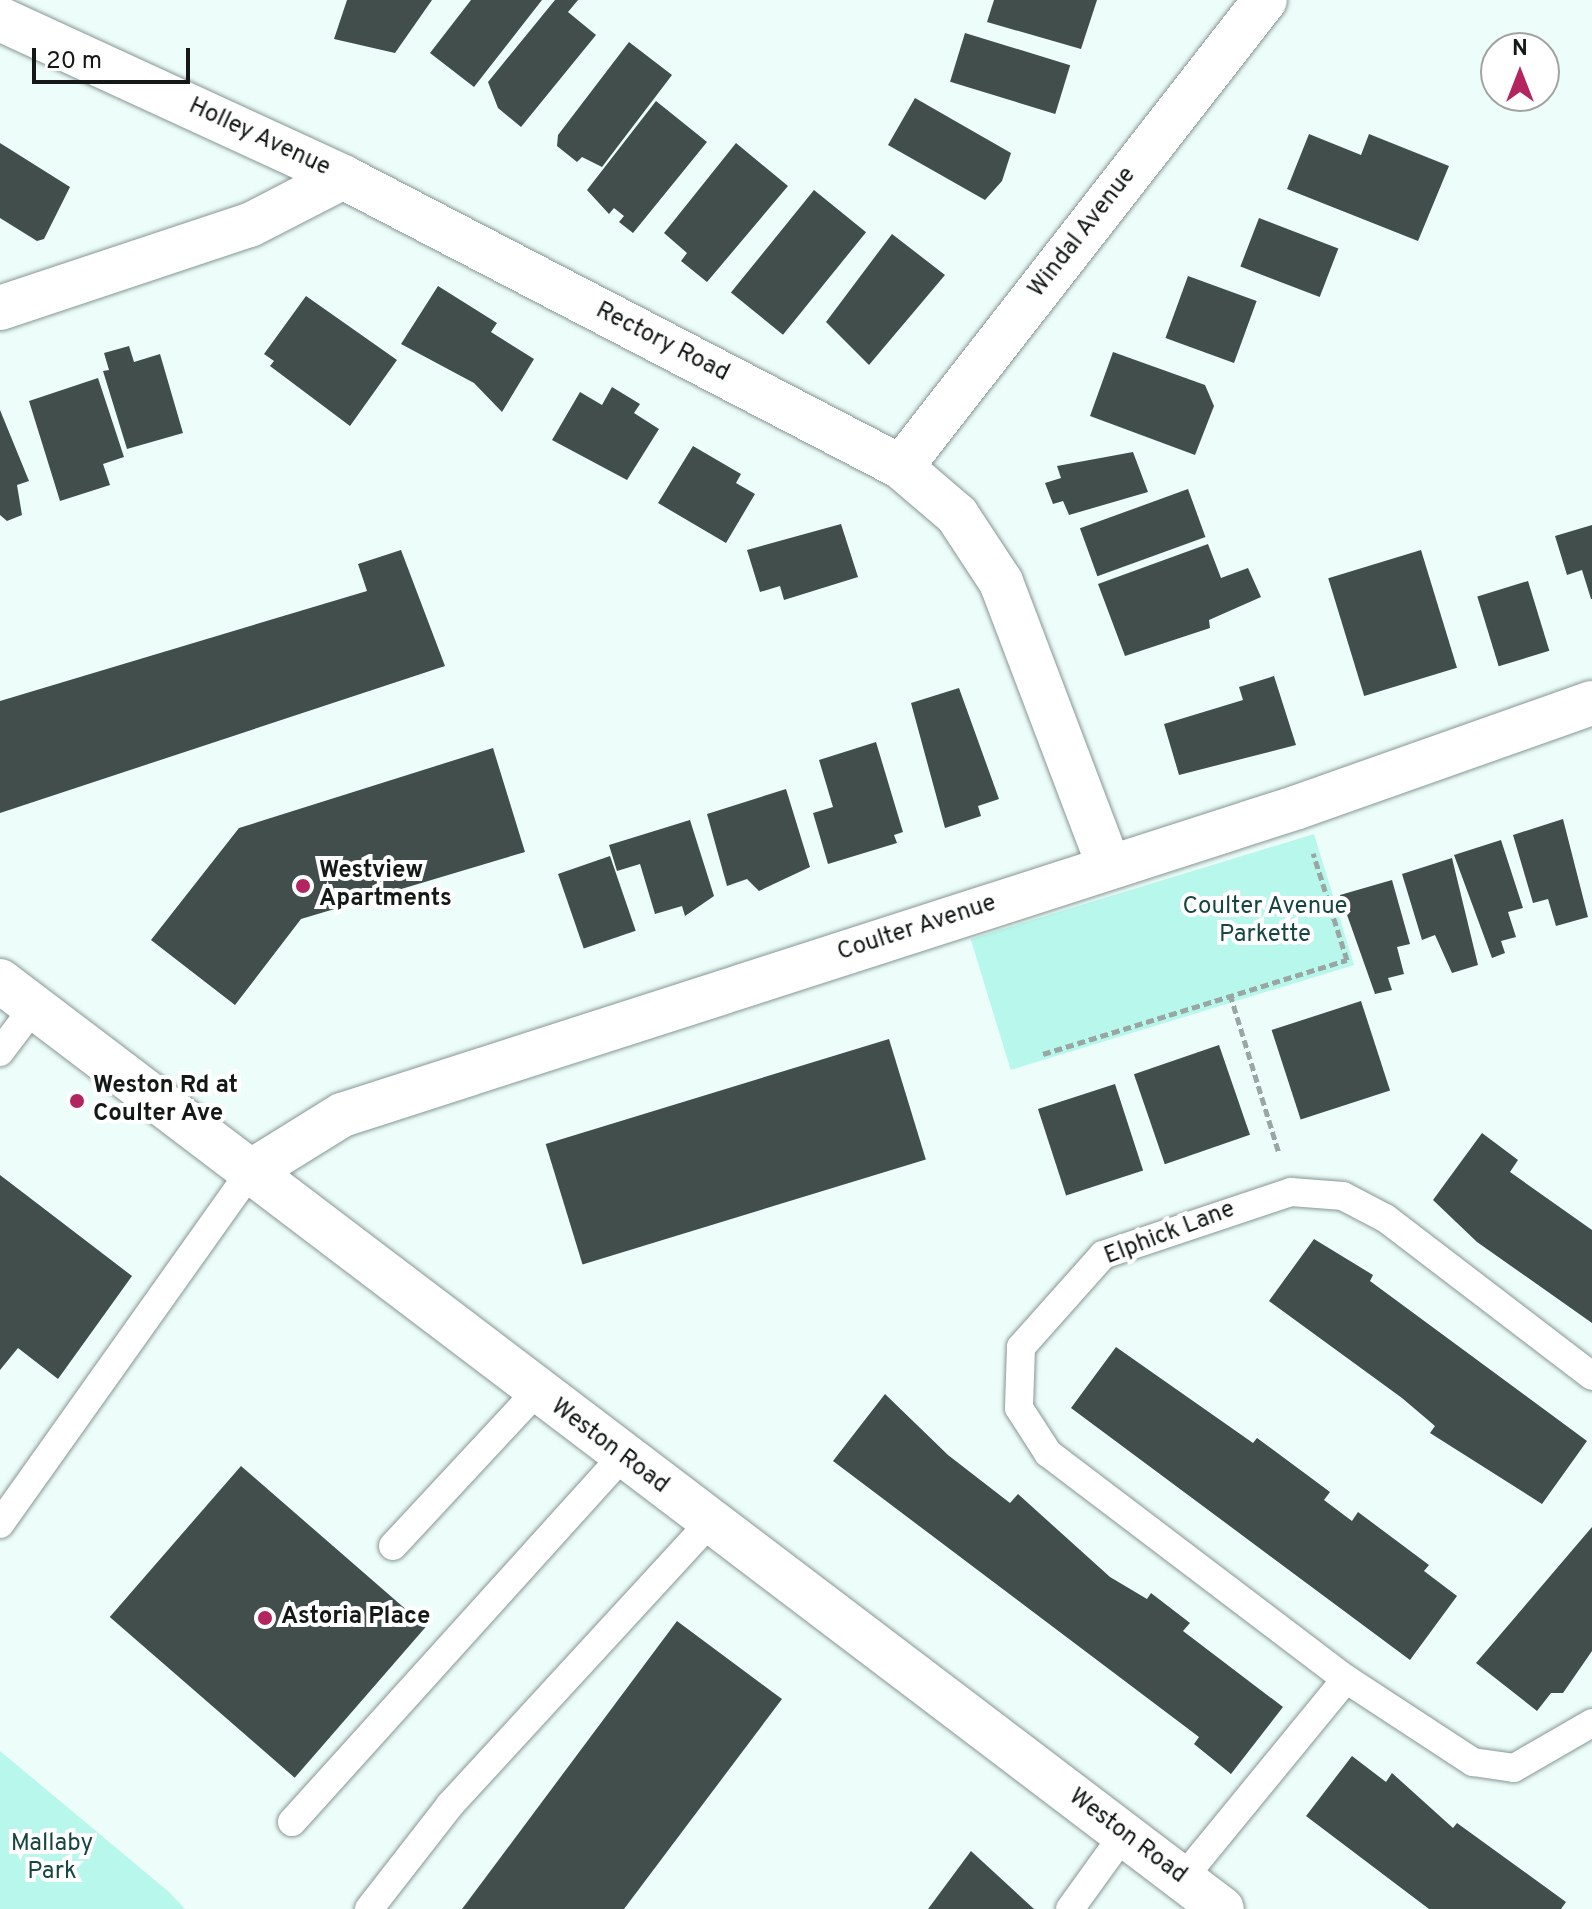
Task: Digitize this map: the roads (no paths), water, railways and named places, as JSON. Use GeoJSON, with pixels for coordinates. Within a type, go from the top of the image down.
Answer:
{"type":"FeatureCollection","features":[{"type":"Feature","properties":{"kind":"street","name":"Windal Avenue"},"geometry":{"type":"LineString","coordinates":[[901,467],[1265,0]]}},
{"type":"Feature","properties":{"kind":"street","name":"Holley Avenue"},"geometry":{"type":"LineString","coordinates":[[0,19],[343,177]]}},
{"type":"Feature","properties":{"kind":"street","name":"Rectory Road"},"geometry":{"type":"LineString","coordinates":[[343,177],[901,467],[957,515],[1001,582],[1109,866]]}},
{"type":"Feature","properties":{"kind":"street"},"geometry":{"type":"LineString","coordinates":[[0,308],[250,225],[343,177]]}},
{"type":"Feature","properties":{"kind":"street","name":"Coulter Avenue"},"geometry":{"type":"LineString","coordinates":[[250,1172],[342,1115],[1298,807],[1592,703]]}},
{"type":"Feature","properties":{"kind":"street","name":"Weston Road"},"geometry":{"type":"LineString","coordinates":[[17,994],[536,1392],[1222,1909]]}},
{"type":"Feature","properties":{"kind":"lane"},"geometry":{"type":"LineString","coordinates":[[0,1052],[17,994]]}},
{"type":"Feature","properties":{"kind":"lane"},"geometry":{"type":"LineString","coordinates":[[0,1524],[250,1172]]}},
{"type":"Feature","properties":{"kind":"lane","name":"Elphick Lane"},"geometry":{"type":"LineString","coordinates":[[1592,1376],[1385,1218],[1343,1196],[1291,1192],[1103,1255],[1021,1347],[1019,1408],[1048,1453],[1346,1679],[1473,1762],[1514,1768],[1592,1723]]}},
{"type":"Feature","properties":{"kind":"lane"},"geometry":{"type":"LineString","coordinates":[[393,1546],[536,1392]]}},
{"type":"Feature","properties":{"kind":"lane"},"geometry":{"type":"LineString","coordinates":[[292,1822],[622,1457]]}},
{"type":"Feature","properties":{"kind":"lane"},"geometry":{"type":"LineString","coordinates":[[369,1909],[450,1805],[710,1522]]}},
{"type":"Feature","properties":{"kind":"lane"},"geometry":{"type":"LineString","coordinates":[[1183,1878],[1346,1679]]}},
{"type":"Feature","properties":{"kind":"lane"},"geometry":{"type":"LineString","coordinates":[[1070,1909],[1124,1834]]}},
{"type":"Feature","properties":{"kind":"place","name":"Westview Apartments"},"geometry":{"type":"Point","coordinates":[303,886]}},
{"type":"Feature","properties":{"kind":"place","name":"Weston Rd at Coulter Ave"},"geometry":{"type":"Point","coordinates":[77,1101]}},
{"type":"Feature","properties":{"kind":"place","name":"Astoria Place"},"geometry":{"type":"Point","coordinates":[265,1618]}},
{"type":"Feature","properties":{"kind":"park label","name":"Coulter Avenue Parkette"},"geometry":{"type":"Point","coordinates":[1265,922]}},
{"type":"Feature","properties":{"kind":"park label","name":"Mallaby Park"},"geometry":{"type":"Point","coordinates":[52,1859]}}]}
